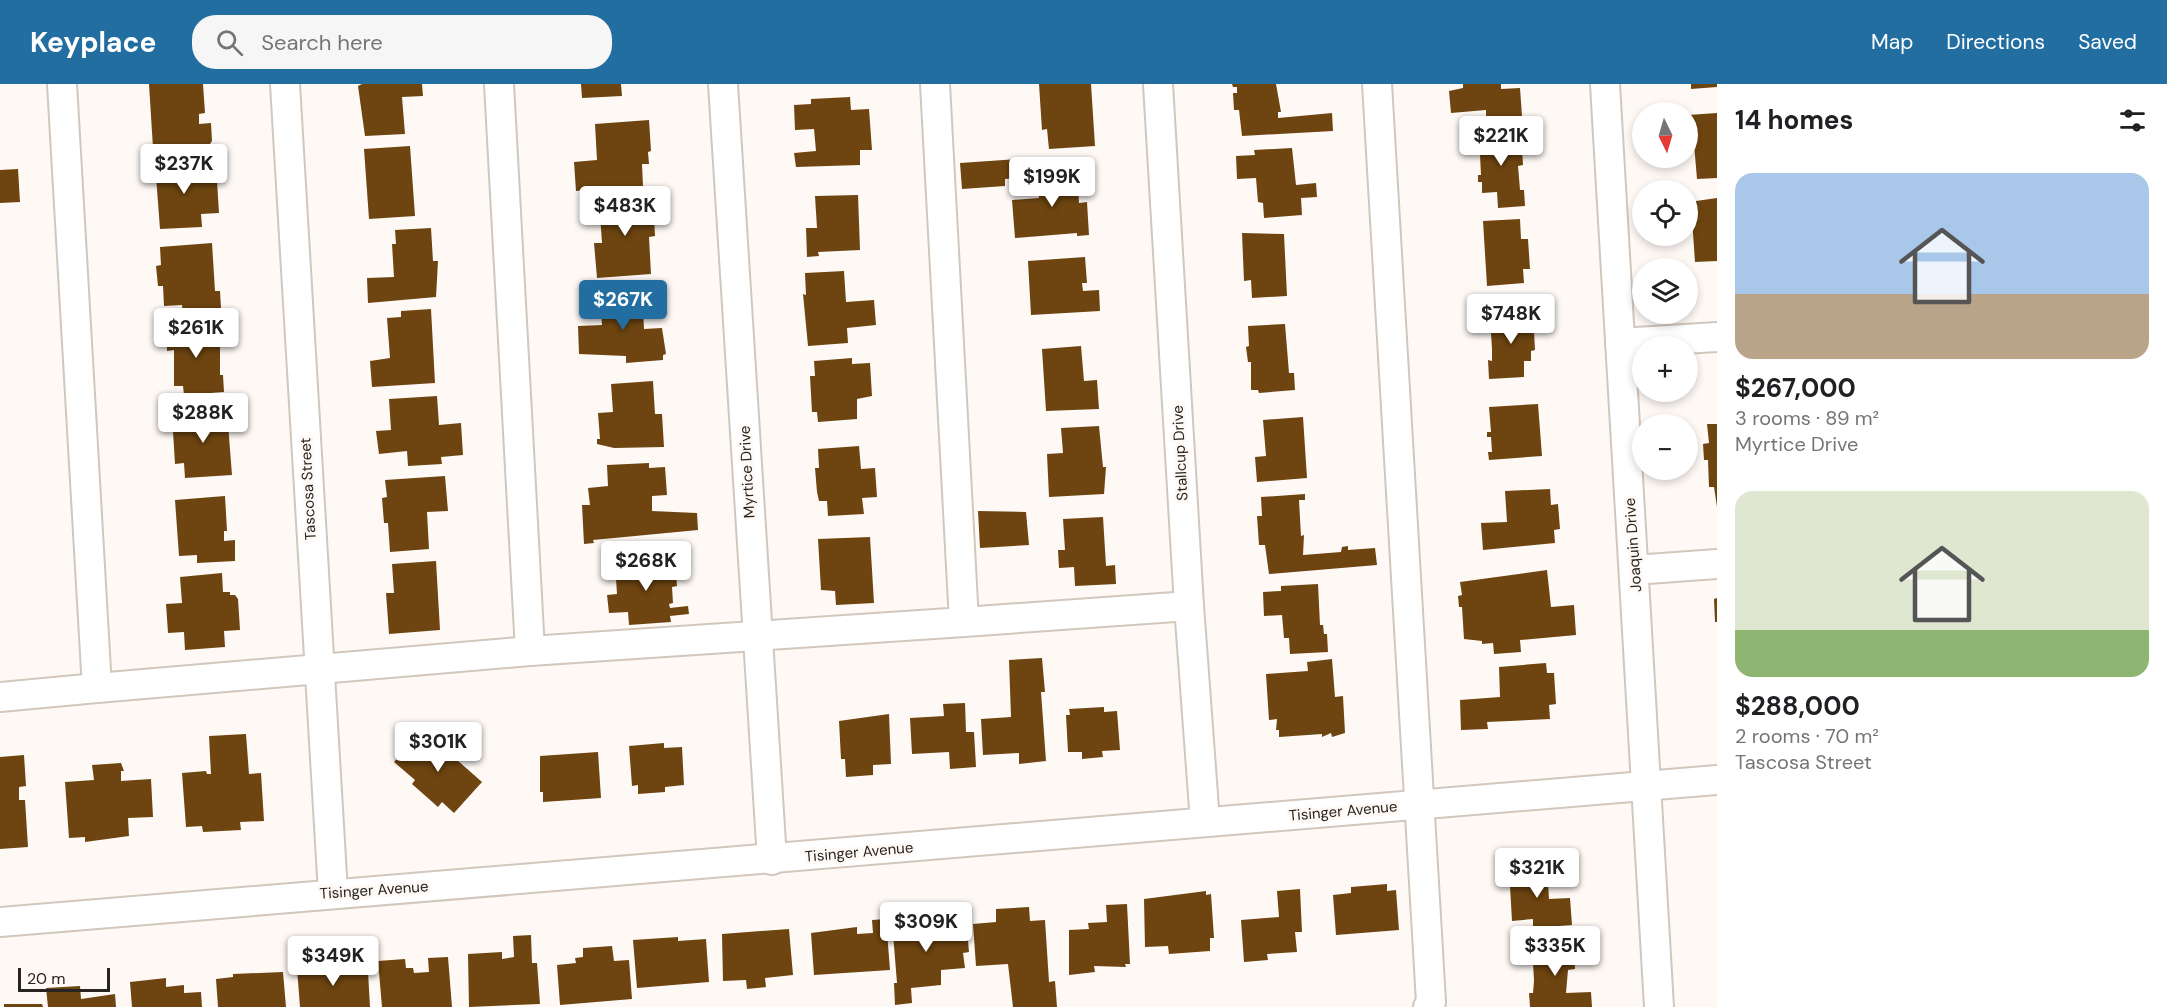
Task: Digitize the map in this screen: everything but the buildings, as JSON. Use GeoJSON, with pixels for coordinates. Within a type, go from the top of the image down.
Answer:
{"type":"FeatureCollection","features":[{"type":"Feature","properties":{"kind":"street"},"geometry":{"type":"LineString","coordinates":[[62,84],[97,688]]}},
{"type":"Feature","properties":{"kind":"street","name":"Tascosa Street"},"geometry":{"type":"LineString","coordinates":[[285,84],[318,671],[333,893]]}},
{"type":"Feature","properties":{"kind":"street"},"geometry":{"type":"LineString","coordinates":[[499,84],[530,651]]}},
{"type":"Feature","properties":{"kind":"street","name":"Myrtice Drive"},"geometry":{"type":"LineString","coordinates":[[723,84],[772,860]]}},
{"type":"Feature","properties":{"kind":"street"},"geometry":{"type":"LineString","coordinates":[[935,84],[964,622]]}},
{"type":"Feature","properties":{"kind":"street","name":"Stallcup Drive"},"geometry":{"type":"LineString","coordinates":[[1158,84],[1189,606],[1205,822]]}},
{"type":"Feature","properties":{"kind":"street"},"geometry":{"type":"LineString","coordinates":[[1377,84],[1431,1002],[1428,1007]]}},
{"type":"Feature","properties":{"kind":"street","name":"Joaquin Drive"},"geometry":{"type":"LineString","coordinates":[[1605,84],[1659,1007]]}},
{"type":"Feature","properties":{"kind":"street"},"geometry":{"type":"LineString","coordinates":[[1620,343],[1717,337]]}},
{"type":"Feature","properties":{"kind":"street"},"geometry":{"type":"LineString","coordinates":[[1634,570],[1717,564]]}},
{"type":"Feature","properties":{"kind":"street"},"geometry":{"type":"LineString","coordinates":[[0,697],[530,651],[1189,606]]}},
{"type":"Feature","properties":{"kind":"street","name":"Tisinger Avenue"},"geometry":{"type":"LineString","coordinates":[[0,922],[333,893],[772,860],[1717,780]]}}]}
